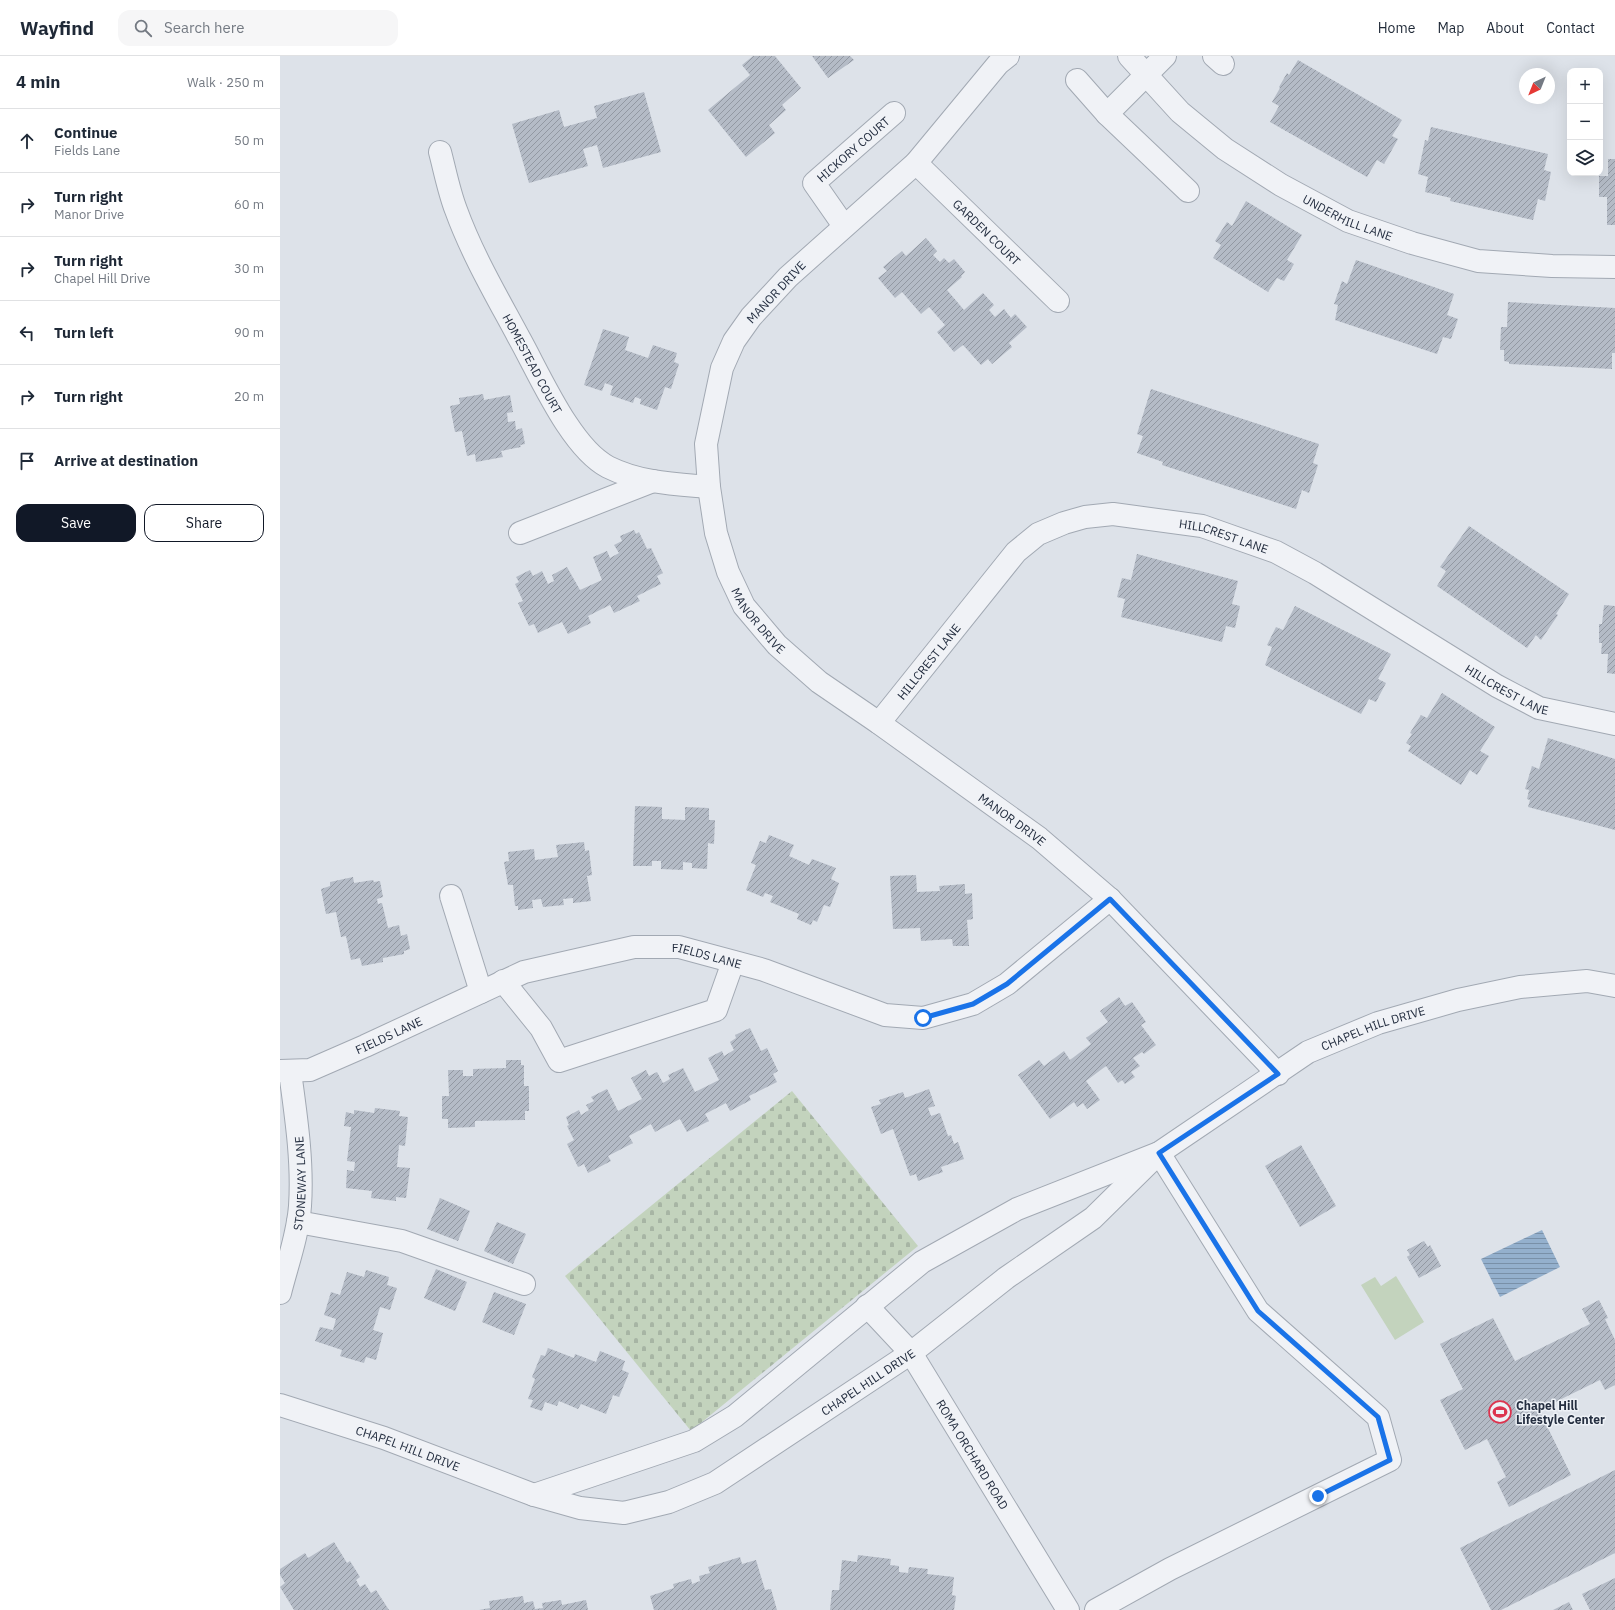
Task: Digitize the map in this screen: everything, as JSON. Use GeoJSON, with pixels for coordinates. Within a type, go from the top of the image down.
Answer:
{"type":"FeatureCollection","features":[{"type":"Feature","properties":{"kind":"street","name":"UNDERHILL LANE"},"geometry":{"type":"LineString","coordinates":[[1129,56],[1180,112],[1225,149],[1281,185],[1348,221],[1412,243],[1478,261],[1552,266],[1615,267]]}},
{"type":"Feature","properties":{"kind":"street"},"geometry":{"type":"LineString","coordinates":[[1107,114],[1165,56]]}},
{"type":"Feature","properties":{"kind":"street","name":"MANOR DRIVE"},"geometry":{"type":"LineString","coordinates":[[998,59],[916,164],[788,277],[750,317],[734,341],[722,368],[706,444],[709,487],[716,533],[728,572],[744,606],[777,645],[819,682],[879,722],[1039,838],[1110,899],[1278,1074]]}},
{"type":"Feature","properties":{"kind":"street"},"geometry":{"type":"LineString","coordinates":[[1077,80],[1107,114],[1188,191]]}},
{"type":"Feature","properties":{"kind":"street","name":"HICKORY COURT"},"geometry":{"type":"LineString","coordinates":[[844,226],[814,183],[894,113]]}},
{"type":"Feature","properties":{"kind":"street","name":"HOMESTEAD COURT"},"geometry":{"type":"LineString","coordinates":[[440,152],[456,210],[474,252],[562,416],[584,447],[607,466],[635,477],[668,484],[709,487]]}},
{"type":"Feature","properties":{"kind":"street","name":"GARDEN COURT"},"geometry":{"type":"LineString","coordinates":[[916,164],[1058,301]]}},
{"type":"Feature","properties":{"kind":"street"},"geometry":{"type":"LineString","coordinates":[[520,533],[653,481]]}},
{"type":"Feature","properties":{"kind":"street","name":"HILLCREST LANE"},"geometry":{"type":"LineString","coordinates":[[879,722],[1016,552],[1038,534],[1064,523],[1085,517],[1113,514],[1202,526],[1276,552],[1315,573],[1427,643],[1539,708],[1615,724]]}},
{"type":"Feature","properties":{"kind":"street"},"geometry":{"type":"LineString","coordinates":[[451,896],[481,992]]}},
{"type":"Feature","properties":{"kind":"street","name":"FIELDS LANE"},"geometry":{"type":"LineString","coordinates":[[285,1072],[310,1070],[524,972],[634,947],[679,947],[764,970],[885,1015],[923,1018],[973,1004],[1007,984],[1110,899]]}},
{"type":"Feature","properties":{"kind":"street"},"geometry":{"type":"LineString","coordinates":[[503,982],[541,1028],[559,1061],[716,1010],[733,962]]}},
{"type":"Feature","properties":{"kind":"street","name":"CHAPEL HILL DRIVE"},"geometry":{"type":"LineString","coordinates":[[280,1405],[384,1438],[534,1495],[580,1508],[624,1513],[669,1502],[715,1483],[911,1353],[1006,1278],[1093,1218],[1159,1153],[1278,1074],[1308,1052],[1378,1023],[1458,1000],[1527,986],[1587,981],[1615,986]]}},
{"type":"Feature","properties":{"kind":"street","name":"STONEWAY LANE"},"geometry":{"type":"LineString","coordinates":[[280,1293],[298,1222],[300,1206],[298,1132],[285,1072]]}},
{"type":"Feature","properties":{"kind":"street"},"geometry":{"type":"LineString","coordinates":[[1096,1610],[1170,1569],[1390,1460],[1378,1417],[1258,1311],[1159,1153]]}},
{"type":"Feature","properties":{"kind":"street","name":"CHAPEL HILL DRIVE"},"geometry":{"type":"LineString","coordinates":[[534,1495],[694,1441],[735,1416],[922,1262],[1017,1209],[1159,1153]]}},
{"type":"Feature","properties":{"kind":"street"},"geometry":{"type":"LineString","coordinates":[[298,1222],[402,1241],[524,1284]]}},
{"type":"Feature","properties":{"kind":"street","name":"ROMA ORCHARD ROAD"},"geometry":{"type":"LineString","coordinates":[[867,1306],[911,1353],[1068,1610]]}},
{"type":"Feature","properties":{"kind":"green space"},"geometry":{"type":"Polygon","coordinates":[[[792,1091],[918,1246],[691,1431],[565,1276],[792,1091]]]}},
{"type":"Feature","properties":{"kind":"green space"},"geometry":{"type":"Polygon","coordinates":[[[1396,1276],[1424,1322],[1395,1340],[1361,1285],[1375,1277],[1381,1286],[1396,1276]]]}},
{"type":"Feature","properties":{"kind":"water"},"geometry":{"type":"Polygon","coordinates":[[[1542,1230],[1560,1267],[1500,1297],[1481,1259],[1542,1230]]]}},
{"type":"Feature","properties":{"kind":"building"},"geometry":{"type":"Polygon","coordinates":[[[753,56],[775,56],[801,88],[782,105],[786,110],[769,125],[775,133],[746,157],[708,110],[750,75],[742,65],[753,56]]]}},
{"type":"Feature","properties":{"kind":"building"},"geometry":{"type":"Polygon","coordinates":[[[812,56],[850,56],[854,60],[828,78],[812,56]]]}},
{"type":"Feature","properties":{"kind":"building"},"geometry":{"type":"Polygon","coordinates":[[[1298,60],[1402,120],[1392,136],[1398,139],[1384,164],[1377,160],[1367,177],[1270,122],[1279,106],[1272,102],[1287,73],[1289,75],[1298,60]]]}},
{"type":"Feature","properties":{"kind":"building"},"geometry":{"type":"Polygon","coordinates":[[[644,92],[661,152],[603,168],[597,145],[583,149],[588,166],[529,183],[512,124],[559,110],[564,127],[597,118],[594,106],[644,92]]]}},
{"type":"Feature","properties":{"kind":"building"},"geometry":{"type":"Polygon","coordinates":[[[1431,127],[1548,154],[1544,170],[1551,172],[1545,201],[1538,199],[1533,220],[1450,201],[1451,198],[1425,192],[1428,177],[1418,174],[1425,140],[1428,141],[1431,127]]]}},
{"type":"Feature","properties":{"kind":"building"},"geometry":{"type":"Polygon","coordinates":[[[1608,159],[1615,159],[1615,225],[1607,225],[1607,197],[1599,197],[1599,176],[1608,176],[1608,159]]]}},
{"type":"Feature","properties":{"kind":"building"},"geometry":{"type":"Polygon","coordinates":[[[1246,201],[1302,235],[1287,260],[1294,264],[1284,281],[1277,278],[1268,292],[1213,258],[1221,245],[1215,241],[1227,222],[1232,226],[1246,201]]]}},
{"type":"Feature","properties":{"kind":"building"},"geometry":{"type":"Polygon","coordinates":[[[926,238],[937,251],[933,255],[940,262],[944,258],[949,263],[954,259],[965,272],[961,276],[962,277],[947,290],[964,310],[983,293],[994,305],[989,310],[995,317],[1004,309],[1011,318],[1015,314],[1027,327],[1009,343],[1012,347],[992,364],[988,359],[981,365],[963,345],[954,352],[937,332],[945,325],[929,307],[921,314],[902,292],[895,298],[878,278],[887,271],[883,267],[902,251],[906,256],[926,238]]]}},
{"type":"Feature","properties":{"kind":"building"},"geometry":{"type":"Polygon","coordinates":[[[1356,260],[1454,294],[1447,315],[1458,319],[1451,339],[1443,337],[1437,354],[1335,320],[1338,305],[1334,304],[1342,281],[1347,284],[1356,260]]]}},
{"type":"Feature","properties":{"kind":"building"},"geometry":{"type":"Polygon","coordinates":[[[1508,302],[1615,308],[1615,353],[1612,353],[1612,369],[1509,364],[1509,362],[1504,361],[1504,350],[1500,350],[1501,327],[1507,327],[1508,302]]]}},
{"type":"Feature","properties":{"kind":"building"},"geometry":{"type":"Polygon","coordinates":[[[603,329],[629,337],[625,350],[648,358],[653,345],[677,353],[674,362],[679,364],[671,389],[665,387],[657,410],[640,404],[641,399],[635,397],[633,403],[610,395],[613,386],[605,383],[602,391],[584,385],[603,329]]]}},
{"type":"Feature","properties":{"kind":"building"},"geometry":{"type":"Polygon","coordinates":[[[1151,389],[1319,444],[1313,463],[1318,465],[1309,493],[1302,490],[1296,509],[1162,465],[1163,462],[1137,453],[1143,436],[1137,434],[1151,389]]]}},
{"type":"Feature","properties":{"kind":"building"},"geometry":{"type":"Polygon","coordinates":[[[483,394],[484,400],[510,395],[513,412],[507,413],[508,422],[515,421],[516,430],[522,428],[525,444],[520,445],[521,447],[501,451],[503,457],[476,462],[475,454],[467,456],[462,431],[455,432],[450,406],[460,404],[459,398],[483,394]]]}},
{"type":"Feature","properties":{"kind":"building"},"geometry":{"type":"Polygon","coordinates":[[[1469,526],[1569,594],[1556,614],[1558,615],[1541,640],[1536,635],[1527,648],[1437,586],[1446,571],[1440,567],[1469,526]]]}},
{"type":"Feature","properties":{"kind":"building"},"geometry":{"type":"Polygon","coordinates":[[[634,530],[636,534],[639,532],[647,549],[651,548],[663,573],[657,576],[661,584],[637,596],[640,601],[614,613],[610,605],[588,616],[591,623],[568,634],[562,622],[538,633],[534,624],[529,626],[518,603],[523,601],[515,584],[519,582],[516,577],[530,570],[533,576],[542,571],[548,584],[554,581],[552,575],[567,567],[580,590],[602,580],[593,557],[607,551],[610,558],[619,553],[614,545],[622,541],[620,536],[634,530]]]}},
{"type":"Feature","properties":{"kind":"building"},"geometry":{"type":"Polygon","coordinates":[[[1137,554],[1238,581],[1232,604],[1240,606],[1235,628],[1226,626],[1222,642],[1121,617],[1125,599],[1117,597],[1122,578],[1131,580],[1137,554]]]}},
{"type":"Feature","properties":{"kind":"building"},"geometry":{"type":"Polygon","coordinates":[[[1604,605],[1615,606],[1615,674],[1607,673],[1608,654],[1601,654],[1602,643],[1599,643],[1599,624],[1602,624],[1604,605]]]}},
{"type":"Feature","properties":{"kind":"building"},"geometry":{"type":"Polygon","coordinates":[[[1295,606],[1391,654],[1378,679],[1386,683],[1376,702],[1369,699],[1361,714],[1265,665],[1272,647],[1267,645],[1276,627],[1283,630],[1295,606]]]}},
{"type":"Feature","properties":{"kind":"building"},"geometry":{"type":"Polygon","coordinates":[[[1442,693],[1495,727],[1480,751],[1489,756],[1477,775],[1470,770],[1461,785],[1408,751],[1411,746],[1406,743],[1421,715],[1427,718],[1442,693]]]}},
{"type":"Feature","properties":{"kind":"building"},"geometry":{"type":"Polygon","coordinates":[[[1548,738],[1615,759],[1615,830],[1528,807],[1530,800],[1527,799],[1529,790],[1525,789],[1532,766],[1539,769],[1548,738]]]}},
{"type":"Feature","properties":{"kind":"building"},"geometry":{"type":"Polygon","coordinates":[[[635,806],[662,807],[662,819],[685,820],[685,807],[709,808],[709,820],[715,820],[714,844],[708,843],[707,869],[692,868],[692,863],[683,862],[683,870],[661,869],[661,861],[652,861],[652,866],[633,866],[635,806]]]}},
{"type":"Feature","properties":{"kind":"building"},"geometry":{"type":"Polygon","coordinates":[[[769,835],[794,845],[789,856],[809,865],[812,859],[836,868],[831,879],[839,883],[830,907],[824,905],[817,922],[813,920],[811,925],[797,919],[799,914],[770,902],[773,896],[765,893],[763,897],[746,890],[756,865],[751,863],[760,841],[766,843],[769,835]]]}},
{"type":"Feature","properties":{"kind":"building"},"geometry":{"type":"Polygon","coordinates":[[[584,842],[585,851],[589,850],[592,875],[587,876],[591,901],[573,903],[573,898],[563,899],[564,905],[543,907],[541,899],[532,900],[533,908],[518,910],[518,906],[515,906],[513,885],[508,885],[504,862],[509,861],[508,852],[534,849],[535,860],[558,857],[556,845],[584,842]]]}},
{"type":"Feature","properties":{"kind":"building"},"geometry":{"type":"Polygon","coordinates":[[[916,875],[917,892],[940,891],[939,886],[965,884],[965,894],[972,893],[973,919],[967,920],[969,946],[953,946],[952,939],[921,941],[920,928],[893,929],[890,876],[916,875]]]}},
{"type":"Feature","properties":{"kind":"building"},"geometry":{"type":"Polygon","coordinates":[[[353,877],[354,883],[373,880],[374,882],[380,881],[383,897],[377,899],[378,904],[382,903],[388,928],[399,925],[401,936],[407,934],[410,949],[404,951],[404,954],[383,958],[383,962],[362,966],[360,958],[351,960],[346,936],[341,937],[336,912],[326,914],[321,889],[330,886],[330,882],[353,877]]]}},
{"type":"Feature","properties":{"kind":"building"},"geometry":{"type":"Polygon","coordinates":[[[1119,997],[1125,1006],[1132,1002],[1146,1022],[1141,1025],[1156,1045],[1144,1054],[1142,1052],[1133,1058],[1140,1066],[1131,1072],[1135,1077],[1125,1084],[1122,1080],[1118,1083],[1106,1066],[1086,1081],[1100,1100],[1087,1109],[1083,1103],[1077,1107],[1074,1102],[1050,1119],[1018,1075],[1039,1060],[1044,1066],[1064,1051],[1070,1060],[1091,1044],[1086,1038],[1108,1022],[1100,1011],[1119,997]]]}},
{"type":"Feature","properties":{"kind":"building"},"geometry":{"type":"Polygon","coordinates":[[[750,1028],[761,1051],[767,1048],[778,1071],[773,1074],[777,1082],[749,1096],[751,1100],[730,1111],[726,1103],[705,1114],[709,1121],[687,1132],[680,1119],[655,1132],[651,1124],[629,1136],[633,1143],[608,1156],[611,1161],[588,1173],[584,1164],[578,1167],[567,1144],[574,1140],[567,1126],[569,1125],[566,1117],[579,1110],[581,1115],[589,1110],[586,1105],[594,1101],[591,1097],[607,1089],[618,1111],[642,1099],[631,1078],[646,1070],[649,1076],[657,1072],[663,1083],[670,1079],[668,1075],[683,1068],[695,1092],[719,1080],[708,1058],[722,1051],[724,1056],[734,1050],[730,1042],[736,1038],[735,1035],[750,1028]]]}},
{"type":"Feature","properties":{"kind":"building"},"geometry":{"type":"Polygon","coordinates":[[[506,1060],[521,1060],[521,1065],[524,1065],[524,1086],[529,1086],[529,1111],[525,1111],[525,1120],[475,1121],[475,1127],[448,1128],[448,1119],[442,1119],[442,1096],[449,1096],[448,1070],[463,1070],[463,1076],[473,1076],[473,1069],[506,1068],[506,1060]]]}},
{"type":"Feature","properties":{"kind":"building"},"geometry":{"type":"Polygon","coordinates":[[[929,1089],[935,1106],[928,1108],[931,1116],[940,1113],[948,1136],[951,1135],[954,1144],[958,1142],[964,1159],[941,1167],[943,1172],[918,1181],[916,1174],[910,1176],[893,1129],[881,1134],[871,1107],[881,1104],[879,1100],[903,1092],[905,1098],[929,1089]]]}},
{"type":"Feature","properties":{"kind":"building"},"geometry":{"type":"Polygon","coordinates":[[[375,1108],[400,1111],[399,1116],[408,1117],[405,1146],[399,1145],[397,1167],[410,1168],[406,1198],[396,1197],[396,1201],[371,1198],[372,1191],[346,1188],[347,1170],[354,1171],[355,1162],[347,1161],[351,1127],[344,1126],[346,1112],[354,1114],[354,1110],[374,1113],[375,1108]]]}},
{"type":"Feature","properties":{"kind":"building"},"geometry":{"type":"Polygon","coordinates":[[[1301,1145],[1336,1206],[1300,1227],[1265,1166],[1301,1145]]]}},
{"type":"Feature","properties":{"kind":"building"},"geometry":{"type":"Polygon","coordinates":[[[440,1198],[470,1211],[458,1241],[427,1229],[440,1198]]]}},
{"type":"Feature","properties":{"kind":"building"},"geometry":{"type":"Polygon","coordinates":[[[497,1222],[526,1234],[513,1264],[484,1251],[497,1222]]]}},
{"type":"Feature","properties":{"kind":"building"},"geometry":{"type":"Polygon","coordinates":[[[1424,1241],[1428,1247],[1430,1245],[1441,1266],[1419,1278],[1407,1257],[1410,1255],[1407,1250],[1424,1241]]]}},
{"type":"Feature","properties":{"kind":"building"},"geometry":{"type":"Polygon","coordinates":[[[436,1269],[467,1282],[455,1311],[424,1298],[436,1269]]]}},
{"type":"Feature","properties":{"kind":"building"},"geometry":{"type":"Polygon","coordinates":[[[366,1270],[389,1277],[387,1285],[397,1288],[390,1310],[380,1307],[373,1330],[383,1333],[376,1360],[366,1357],[364,1363],[340,1356],[342,1350],[315,1341],[320,1327],[333,1330],[336,1319],[324,1315],[331,1292],[340,1295],[347,1272],[364,1277],[366,1270]]]}},
{"type":"Feature","properties":{"kind":"building"},"geometry":{"type":"Polygon","coordinates":[[[494,1292],[526,1304],[514,1335],[482,1322],[494,1292]]]}},
{"type":"Feature","properties":{"kind":"building","name":"Chapel Hill Lifestyle Center"},"geometry":{"type":"Polygon","coordinates":[[[1599,1300],[1608,1318],[1605,1319],[1615,1340],[1615,1385],[1605,1390],[1600,1380],[1539,1410],[1571,1475],[1509,1507],[1497,1482],[1506,1477],[1487,1439],[1465,1450],[1440,1400],[1463,1389],[1440,1344],[1493,1318],[1515,1361],[1590,1324],[1582,1309],[1599,1300]]]}},
{"type":"Feature","properties":{"kind":"building"},"geometry":{"type":"Polygon","coordinates":[[[548,1348],[574,1358],[575,1354],[596,1362],[600,1351],[625,1361],[622,1370],[629,1373],[619,1397],[613,1395],[606,1414],[581,1404],[578,1409],[559,1401],[557,1406],[545,1402],[542,1411],[530,1407],[533,1400],[528,1399],[535,1379],[532,1377],[541,1355],[545,1356],[548,1348]]]}},
{"type":"Feature","properties":{"kind":"building"},"geometry":{"type":"Polygon","coordinates":[[[1615,1470],[1615,1553],[1501,1610],[1491,1610],[1460,1548],[1615,1470]]]}},
{"type":"Feature","properties":{"kind":"building"},"geometry":{"type":"Polygon","coordinates":[[[334,1542],[347,1563],[350,1561],[360,1577],[356,1580],[360,1587],[365,1584],[371,1593],[376,1590],[389,1610],[294,1610],[280,1587],[285,1583],[280,1575],[280,1569],[305,1553],[308,1558],[334,1542]]]}},
{"type":"Feature","properties":{"kind":"building"},"geometry":{"type":"Polygon","coordinates":[[[858,1555],[891,1559],[890,1565],[899,1566],[899,1572],[908,1573],[909,1567],[928,1569],[927,1574],[954,1577],[952,1595],[956,1596],[954,1610],[830,1610],[832,1590],[839,1590],[842,1560],[857,1562],[858,1555]]]}},
{"type":"Feature","properties":{"kind":"building"},"geometry":{"type":"Polygon","coordinates":[[[740,1557],[742,1564],[756,1560],[765,1590],[771,1589],[777,1610],[654,1610],[650,1596],[674,1588],[673,1584],[691,1579],[692,1584],[700,1581],[699,1576],[710,1573],[708,1567],[740,1557]]]}},
{"type":"Feature","properties":{"kind":"building"},"geometry":{"type":"Polygon","coordinates":[[[1615,1578],[1615,1610],[1590,1610],[1582,1594],[1615,1578]]]}},
{"type":"Feature","properties":{"kind":"building"},"geometry":{"type":"Polygon","coordinates":[[[523,1596],[524,1603],[533,1601],[535,1609],[543,1608],[542,1603],[561,1600],[562,1605],[586,1600],[588,1610],[479,1610],[490,1608],[489,1601],[523,1596]]]}},
{"type":"Feature","properties":{"kind":"building"},"geometry":{"type":"Polygon","coordinates":[[[1569,1602],[1573,1610],[1553,1610],[1569,1602]]]}},
{"type":"Feature","properties":{"kind":"place","name":"Chapel Hill Lifestyle Center"},"geometry":{"type":"Point","coordinates":[1500,1412]}},
{"type":"Feature","properties":{"kind":"route"},"geometry":{"type":"LineString","coordinates":[[923,1018],[973,1004],[1007,984],[1110,899],[1278,1074],[1159,1153],[1258,1311],[1378,1417],[1390,1460],[1318,1496]]}}]}
